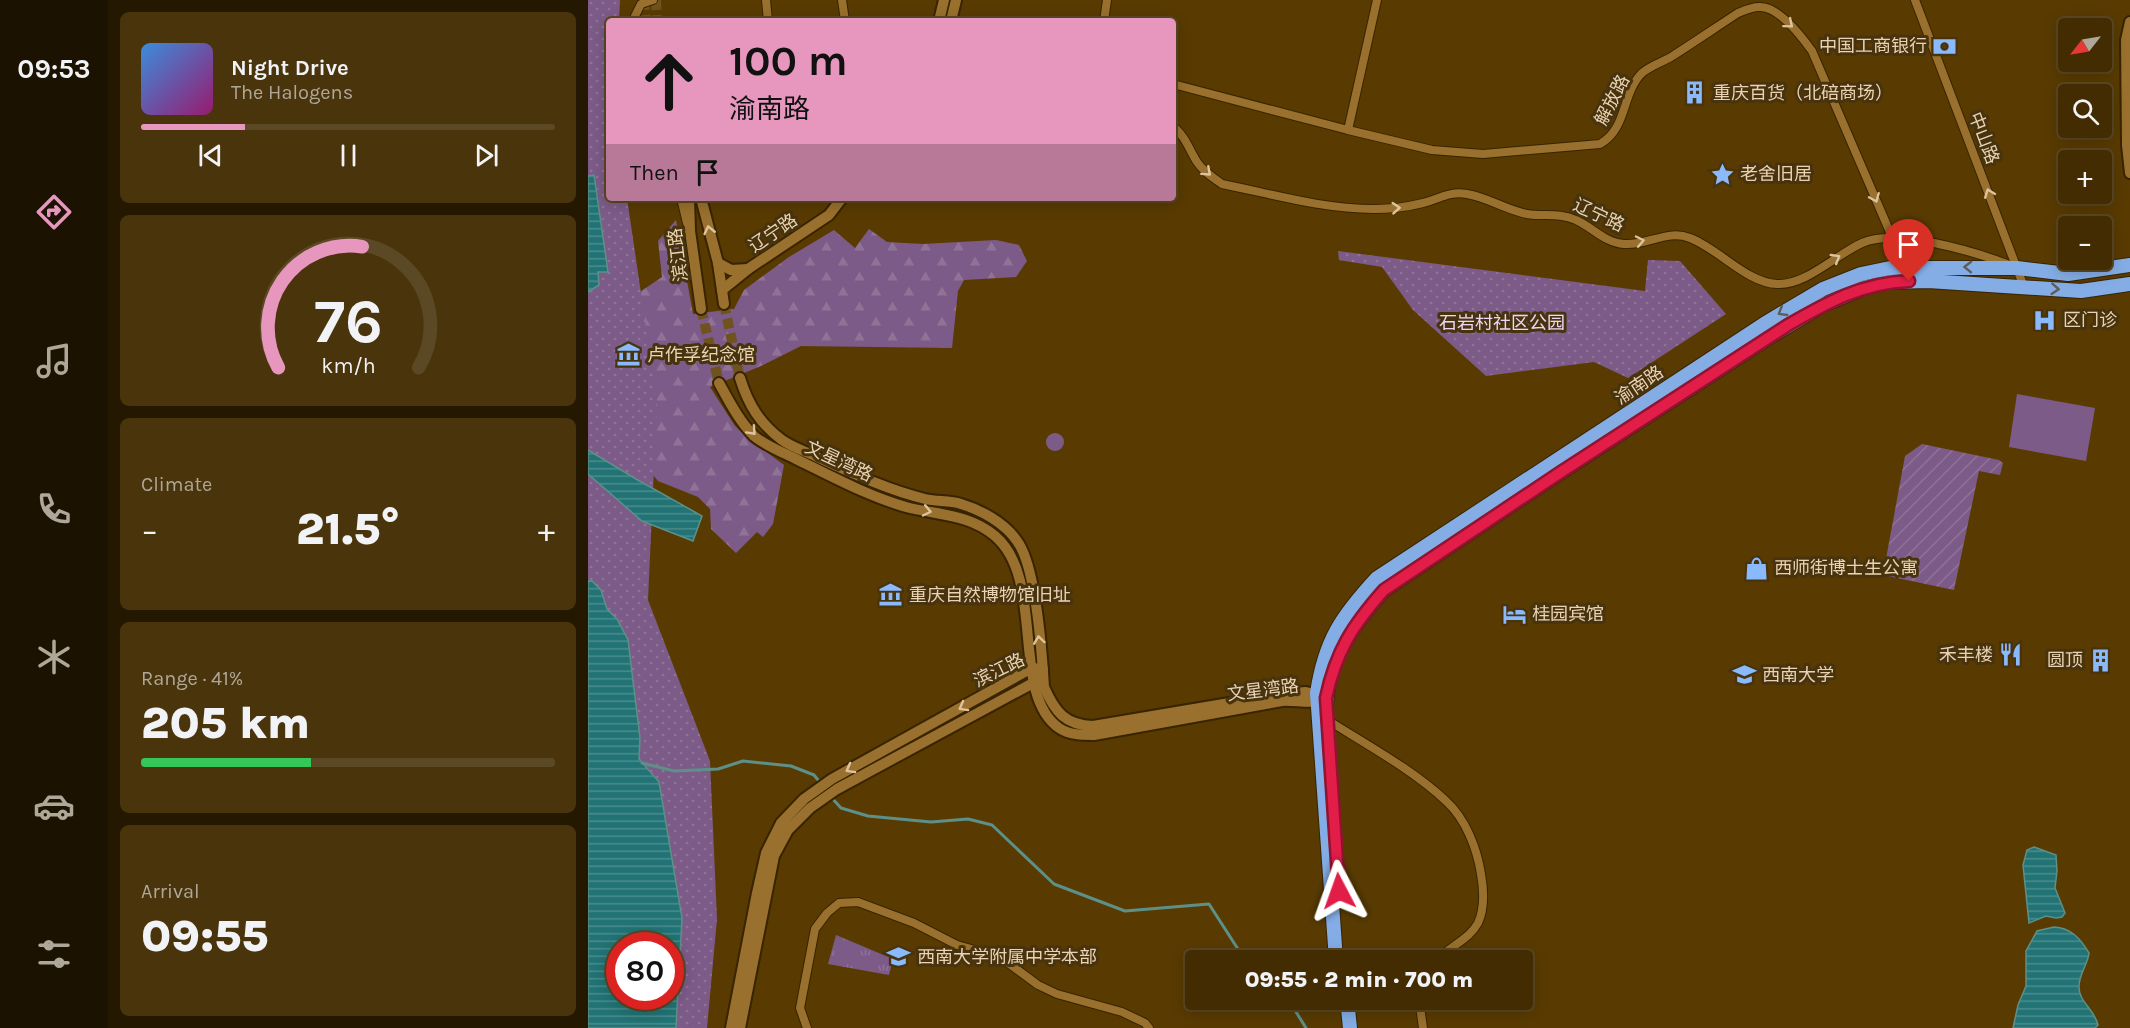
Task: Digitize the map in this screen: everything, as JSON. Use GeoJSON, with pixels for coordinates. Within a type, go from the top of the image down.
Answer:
{"type":"FeatureCollection","features":[{"type":"Feature","properties":{"kind":"highway","name":"渝南路"},"geometry":{"type":"LineString","coordinates":[[1324,754],[1320,698],[1327,651],[1338,626],[1377,578],[1787,309],[1823,289],[1861,274],[1890,268],[2017,268],[2068,274],[2130,265]]}},
{"type":"Feature","properties":{"kind":"highway","name":"渝南路"},"geometry":{"type":"LineString","coordinates":[[1324,754],[1326,719],[1320,698],[1349,634],[1362,614],[1384,590],[1581,459],[1815,310],[1866,287],[1890,282],[1928,281],[2081,291],[2130,284]]}},
{"type":"Feature","properties":{"kind":"highway"},"geometry":{"type":"LineString","coordinates":[[1324,754],[1335,950]]}},
{"type":"Feature","properties":{"kind":"highway"},"geometry":{"type":"LineString","coordinates":[[1324,754],[1343,950]]}},
{"type":"Feature","properties":{"kind":"highway"},"geometry":{"type":"LineString","coordinates":[[1340,1010],[1341,1028]]}},
{"type":"Feature","properties":{"kind":"highway"},"geometry":{"type":"LineString","coordinates":[[1348,1010],[1350,1028]]}},
{"type":"Feature","properties":{"kind":"main road"},"geometry":{"type":"LineString","coordinates":[[940,18],[944,0]]}},
{"type":"Feature","properties":{"kind":"main road"},"geometry":{"type":"LineString","coordinates":[[952,18],[956,0]]}},
{"type":"Feature","properties":{"kind":"main road"},"geometry":{"type":"LineString","coordinates":[[2130,22],[2126,40],[2127,146],[2130,173]]}},
{"type":"Feature","properties":{"kind":"main road","name":"滨江路"},"geometry":{"type":"LineString","coordinates":[[689,201],[690,231],[701,309]]}},
{"type":"Feature","properties":{"kind":"main road","name":"滨江路"},"geometry":{"type":"LineString","coordinates":[[702,201],[718,263],[724,304]]}},
{"type":"Feature","properties":{"kind":"main road","name":"辽宁路"},"geometry":{"type":"LineString","coordinates":[[722,290],[748,269],[829,215],[839,201]]}},
{"type":"Feature","properties":{"kind":"main road"},"geometry":{"type":"LineString","coordinates":[[718,263],[731,270],[748,269]]}},
{"type":"Feature","properties":{"kind":"main road","name":"文星湾路"},"geometry":{"type":"LineString","coordinates":[[740,378],[747,402],[764,424],[783,441],[874,483],[928,500],[960,504],[985,514],[1003,526],[1017,540],[1030,572],[1038,669],[1035,682],[1040,704],[1046,716],[1060,729],[1074,734],[1095,735],[1282,701],[1320,698]]}},
{"type":"Feature","properties":{"kind":"main road","name":"文星湾路"},"geometry":{"type":"LineString","coordinates":[[719,383],[730,404],[755,436],[778,450],[871,495],[906,507],[962,518],[982,525],[995,535],[1012,554],[1021,582],[1038,669],[1051,704],[1063,717],[1082,726],[1093,726],[1288,693],[1320,698]]}},
{"type":"Feature","properties":{"kind":"main road","name":"滨江路"},"geometry":{"type":"LineString","coordinates":[[732,1028],[757,893],[782,823],[804,799],[832,779],[1038,669]]}},
{"type":"Feature","properties":{"kind":"main road","name":"滨江路"},"geometry":{"type":"LineString","coordinates":[[740,1028],[770,855],[788,830],[810,808],[837,789],[1035,682]]}},
{"type":"Feature","properties":{"kind":"street"},"geometry":{"type":"LineString","coordinates":[[635,18],[641,4],[653,0]]}},
{"type":"Feature","properties":{"kind":"street"},"geometry":{"type":"LineString","coordinates":[[766,0],[768,18]]}},
{"type":"Feature","properties":{"kind":"street"},"geometry":{"type":"LineString","coordinates":[[842,0],[845,18]]}},
{"type":"Feature","properties":{"kind":"street"},"geometry":{"type":"LineString","coordinates":[[1104,18],[1107,0]]}},
{"type":"Feature","properties":{"kind":"street"},"geometry":{"type":"LineString","coordinates":[[1348,130],[1377,0]]}},
{"type":"Feature","properties":{"kind":"street"},"geometry":{"type":"LineString","coordinates":[[1756,0],[1762,7],[1775,13],[1796,29],[1812,51],[1892,237]]}},
{"type":"Feature","properties":{"kind":"street","name":"中山路"},"geometry":{"type":"LineString","coordinates":[[1915,0],[2024,288]]}},
{"type":"Feature","properties":{"kind":"street","name":"解放路"},"geometry":{"type":"LineString","coordinates":[[1176,85],[1432,150],[1483,154],[1600,144],[1611,138],[1630,91],[1643,73],[1738,13],[1749,8],[1762,7]]}},
{"type":"Feature","properties":{"kind":"street","name":"辽宁路"},"geometry":{"type":"LineString","coordinates":[[1176,129],[1182,134],[1197,163],[1222,184],[1338,208],[1406,207],[1444,194],[1469,194],[1529,214],[1560,215],[1575,220],[1608,240],[1625,244],[1667,235],[1687,237],[1706,244],[1752,276],[1768,284],[1781,285],[1798,280],[1860,243],[1874,238],[1892,237],[1970,250],[2017,268]]}},
{"type":"Feature","properties":{"kind":"street"},"geometry":{"type":"LineString","coordinates":[[682,201],[690,231]]}},
{"type":"Feature","properties":{"kind":"street"},"geometry":{"type":"LineString","coordinates":[[1326,719],[1415,777],[1448,802],[1466,829],[1478,856],[1484,898],[1478,923],[1470,933],[1448,950]]}},
{"type":"Feature","properties":{"kind":"street"},"geometry":{"type":"LineString","coordinates":[[807,1028],[800,1008],[815,929],[826,913],[839,903],[858,902],[914,923],[957,945],[1000,957],[1038,985],[1057,994],[1122,1012],[1145,1023],[1149,1028]]}},
{"type":"Feature","properties":{"kind":"street"},"geometry":{"type":"LineString","coordinates":[[1421,1010],[1423,1028]]}},
{"type":"Feature","properties":{"kind":"green space"},"geometry":{"type":"Polygon","coordinates":[[[588,0],[620,0],[619,18],[606,18],[606,201],[627,201],[657,402],[648,600],[710,761],[717,919],[707,1028],[588,1028],[588,0]]]}},
{"type":"Feature","properties":{"kind":"green space"},"geometry":{"type":"Polygon","coordinates":[[[676,220],[693,314],[734,309],[744,290],[789,257],[834,230],[855,248],[869,229],[887,242],[923,244],[996,240],[1019,245],[1027,261],[1016,277],[964,280],[958,291],[952,348],[801,346],[761,366],[710,387],[735,426],[784,465],[773,524],[763,537],[757,532],[736,553],[711,529],[710,509],[698,497],[658,481],[653,475],[588,323],[609,313],[662,277],[658,241],[676,220]]]}},
{"type":"Feature","properties":{"kind":"green space","name":"石岩村社区公园"},"geometry":{"type":"Polygon","coordinates":[[[1338,251],[1645,291],[1648,260],[1680,261],[1726,314],[1628,378],[1594,362],[1486,376],[1413,310],[1382,267],[1339,260],[1338,251]]]}},
{"type":"Feature","properties":{"kind":"green space"},"geometry":{"type":"Polygon","coordinates":[[[2017,394],[2095,408],[2086,461],[2009,447],[2017,394]]]}},
{"type":"Feature","properties":{"kind":"green space"},"geometry":{"type":"Polygon","coordinates":[[[1055,433],[1063,438],[1064,442],[1059,450],[1055,451],[1047,446],[1046,442],[1051,434],[1055,433]]]}},
{"type":"Feature","properties":{"kind":"green space"},"geometry":{"type":"Polygon","coordinates":[[[1922,444],[1999,460],[2003,463],[2000,475],[1979,471],[1954,590],[1883,575],[1905,456],[1922,444]]]}},
{"type":"Feature","properties":{"kind":"green space"},"geometry":{"type":"Polygon","coordinates":[[[836,935],[893,959],[889,975],[828,964],[836,935]]]}},
{"type":"Feature","properties":{"kind":"water"},"geometry":{"type":"Polygon","coordinates":[[[594,175],[608,272],[598,272],[599,285],[588,292],[588,176],[594,175]]]}},
{"type":"Feature","properties":{"kind":"water"},"geometry":{"type":"Polygon","coordinates":[[[588,450],[702,516],[693,541],[642,521],[588,474],[588,450]]]}},
{"type":"Feature","properties":{"kind":"water"},"geometry":{"type":"Polygon","coordinates":[[[588,581],[592,581],[601,590],[607,609],[617,619],[628,640],[640,738],[639,759],[659,782],[682,918],[681,932],[606,932],[606,1010],[677,1010],[676,1028],[588,1028],[588,581]]]}},
{"type":"Feature","properties":{"kind":"water"},"geometry":{"type":"Polygon","coordinates":[[[2034,847],[2056,855],[2055,888],[2065,913],[2062,917],[2046,916],[2029,923],[2023,865],[2027,850],[2034,847]]]}},
{"type":"Feature","properties":{"kind":"water"},"geometry":{"type":"Polygon","coordinates":[[[2054,927],[2065,929],[2075,935],[2089,953],[2080,977],[2079,991],[2098,1025],[2095,1028],[2013,1028],[2018,1005],[2026,986],[2026,951],[2037,931],[2054,927]]]}},
{"type":"Feature","properties":{"kind":"waterway"},"geometry":{"type":"LineString","coordinates":[[642,763],[674,771],[718,769],[743,761],[791,766],[814,775],[822,785]]}},
{"type":"Feature","properties":{"kind":"waterway"},"geometry":{"type":"LineString","coordinates":[[831,797],[841,808],[868,816],[931,822],[968,819],[992,825],[1054,884],[1125,911],[1209,904],[1239,950]]}},
{"type":"Feature","properties":{"kind":"waterway"},"geometry":{"type":"LineString","coordinates":[[1295,1010],[1306,1028]]}},
{"type":"Feature","properties":{"kind":"tunnel"},"geometry":{"type":"LineString","coordinates":[[644,0],[646,18]]}},
{"type":"Feature","properties":{"kind":"tunnel"},"geometry":{"type":"LineString","coordinates":[[656,0],[657,18]]}},
{"type":"Feature","properties":{"kind":"tunnel"},"geometry":{"type":"LineString","coordinates":[[724,304],[740,378]]}},
{"type":"Feature","properties":{"kind":"tunnel"},"geometry":{"type":"LineString","coordinates":[[701,309],[719,383]]}},
{"type":"Feature","properties":{"kind":"place","name":"中国工商银行"},"geometry":{"type":"Point","coordinates":[1945,46]}},
{"type":"Feature","properties":{"kind":"place","name":"重庆百货（北碚商场）"},"geometry":{"type":"Point","coordinates":[1695,93]}},
{"type":"Feature","properties":{"kind":"place","name":"老舍旧居"},"geometry":{"type":"Point","coordinates":[1722,174]}},
{"type":"Feature","properties":{"kind":"place","name":"区门诊"},"geometry":{"type":"Point","coordinates":[2045,320]}},
{"type":"Feature","properties":{"kind":"place","name":"卢作孚纪念馆"},"geometry":{"type":"Point","coordinates":[629,355]}},
{"type":"Feature","properties":{"kind":"place","name":"西师街博士生公寓"},"geometry":{"type":"Point","coordinates":[1756,568]}},
{"type":"Feature","properties":{"kind":"place","name":"重庆自然博物馆旧址"},"geometry":{"type":"Point","coordinates":[891,595]}},
{"type":"Feature","properties":{"kind":"place","name":"桂园宾馆"},"geometry":{"type":"Point","coordinates":[1514,614]}},
{"type":"Feature","properties":{"kind":"place","name":"禾丰楼"},"geometry":{"type":"Point","coordinates":[2011,655]}},
{"type":"Feature","properties":{"kind":"place","name":"圆顶"},"geometry":{"type":"Point","coordinates":[2101,660]}},
{"type":"Feature","properties":{"kind":"place","name":"西南大学"},"geometry":{"type":"Point","coordinates":[1744,675]}},
{"type":"Feature","properties":{"kind":"place","name":"西南大学附属中学本部"},"geometry":{"type":"Point","coordinates":[899,957]}},
{"type":"Feature","properties":{"kind":"route"},"geometry":{"type":"LineString","coordinates":[[1339,891],[1326,698],[1331,675],[1349,634],[1362,614],[1384,590],[1788,325],[1823,305],[1866,287],[1909,281]]}}]}
